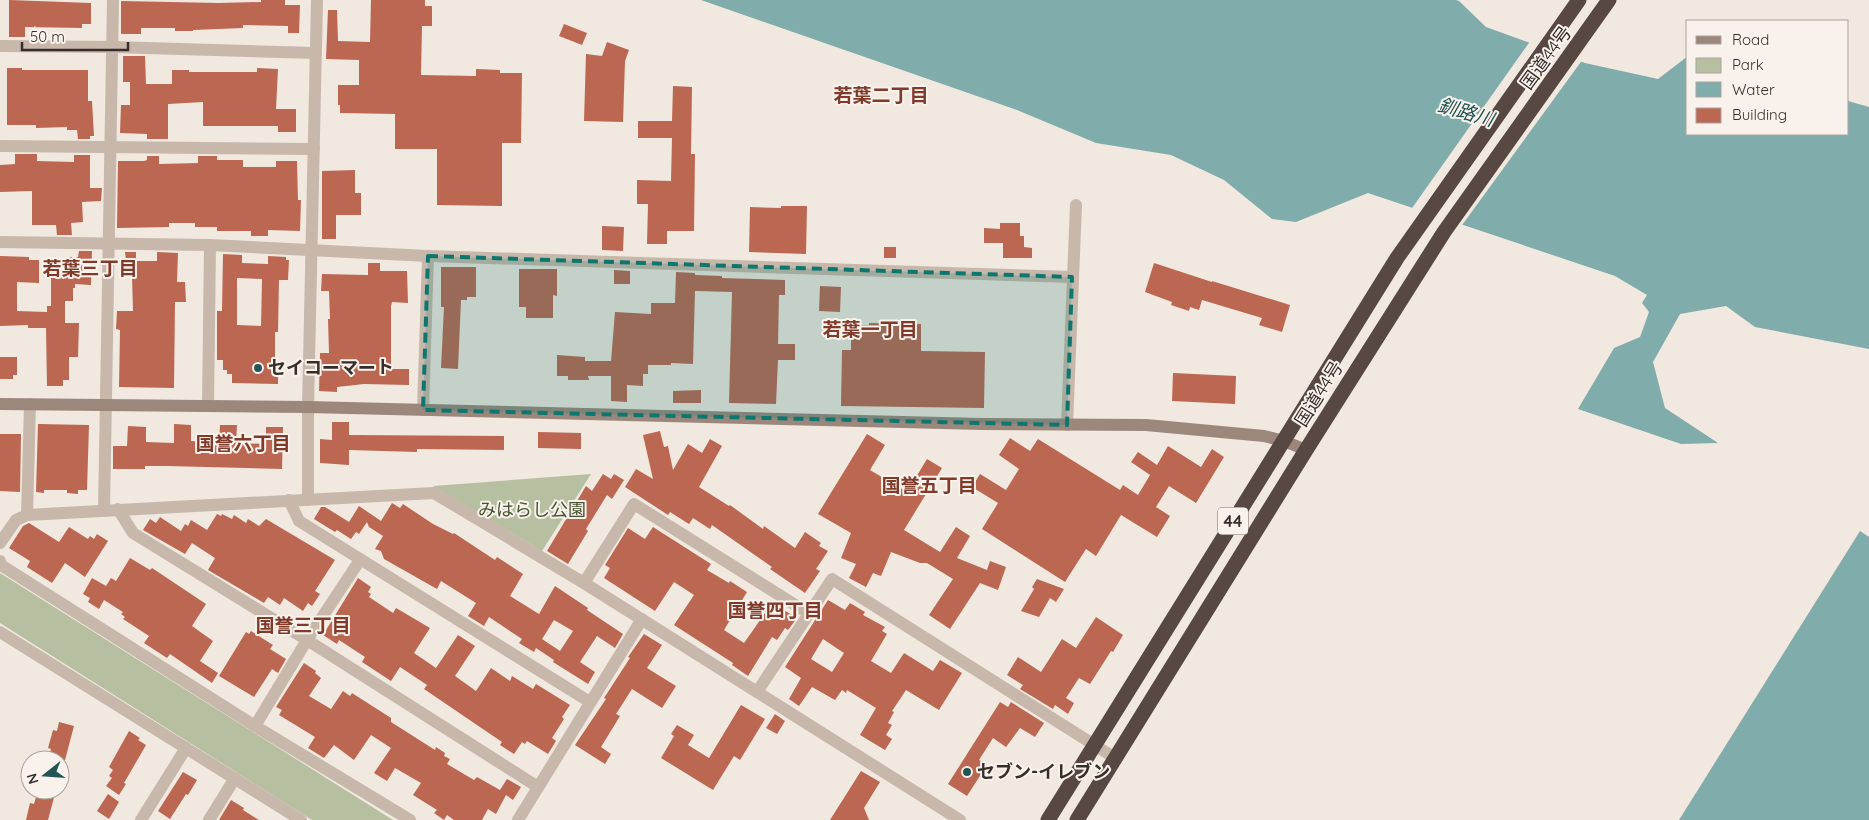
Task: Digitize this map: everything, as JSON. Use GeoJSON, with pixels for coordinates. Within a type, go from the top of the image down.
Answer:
{"type":"FeatureCollection","features":[{"type":"Feature","properties":{"kind":"highway","name":"国道44号"},"geometry":{"type":"LineString","coordinates":[[1048,820],[1397,258],[1579,0]]}},
{"type":"Feature","properties":{"kind":"highway","name":"国道44号"},"geometry":{"type":"LineString","coordinates":[[1077,820],[1306,450],[1444,232],[1610,0]]}},
{"type":"Feature","properties":{"kind":"street"},"geometry":{"type":"LineString","coordinates":[[104,511],[113,0]]}},
{"type":"Feature","properties":{"kind":"street"},"geometry":{"type":"LineString","coordinates":[[308,500],[308,407],[317,0]]}},
{"type":"Feature","properties":{"kind":"street"},"geometry":{"type":"LineString","coordinates":[[0,46],[316,52]]}},
{"type":"Feature","properties":{"kind":"street"},"geometry":{"type":"LineString","coordinates":[[0,146],[314,149]]}},
{"type":"Feature","properties":{"kind":"street"},"geometry":{"type":"LineString","coordinates":[[1067,425],[1076,205]]}},
{"type":"Feature","properties":{"kind":"street"},"geometry":{"type":"LineString","coordinates":[[0,242],[210,245],[428,256],[1072,277]]}},
{"type":"Feature","properties":{"kind":"street"},"geometry":{"type":"LineString","coordinates":[[208,406],[210,245]]}},
{"type":"Feature","properties":{"kind":"street"},"geometry":{"type":"LineString","coordinates":[[423,410],[428,256]]}},
{"type":"Feature","properties":{"kind":"street"},"geometry":{"type":"LineString","coordinates":[[0,404],[308,407],[1067,425],[1146,425],[1242,433],[1284,441],[1306,450]]}},
{"type":"Feature","properties":{"kind":"street"},"geometry":{"type":"LineString","coordinates":[[27,515],[30,404]]}},
{"type":"Feature","properties":{"kind":"street"},"geometry":{"type":"LineString","coordinates":[[0,543],[16,520],[27,515],[434,493],[584,582],[960,820]]}},
{"type":"Feature","properties":{"kind":"street"},"geometry":{"type":"LineString","coordinates":[[289,500],[299,521],[590,702]]}},
{"type":"Feature","properties":{"kind":"street"},"geometry":{"type":"LineString","coordinates":[[584,582],[634,504],[808,613]]}},
{"type":"Feature","properties":{"kind":"street"},"geometry":{"type":"LineString","coordinates":[[118,509],[133,533],[307,640],[538,787]]}},
{"type":"Feature","properties":{"kind":"street"},"geometry":{"type":"LineString","coordinates":[[255,726],[307,640],[360,560]]}},
{"type":"Feature","properties":{"kind":"street"},"geometry":{"type":"LineString","coordinates":[[0,561],[1,565],[255,726],[410,820]]}},
{"type":"Feature","properties":{"kind":"street"},"geometry":{"type":"LineString","coordinates":[[757,692],[832,579],[1115,758]]}},
{"type":"Feature","properties":{"kind":"street"},"geometry":{"type":"LineString","coordinates":[[518,820],[642,619]]}},
{"type":"Feature","properties":{"kind":"street"},"geometry":{"type":"LineString","coordinates":[[0,632],[301,820]]}},
{"type":"Feature","properties":{"kind":"street"},"geometry":{"type":"LineString","coordinates":[[141,820],[186,748]]}},
{"type":"Feature","properties":{"kind":"street"},"geometry":{"type":"LineString","coordinates":[[210,820],[235,778]]}},
{"type":"Feature","properties":{"kind":"highlighted area"},"geometry":{"type":"Polygon","coordinates":[[[428,256],[1072,277],[1067,425],[423,410],[428,256]]]}},
{"type":"Feature","properties":{"kind":"green space","name":"みはらし公園"},"geometry":{"type":"Polygon","coordinates":[[[591,474],[542,551],[433,486],[591,474]]]}},
{"type":"Feature","properties":{"kind":"green space"},"geometry":{"type":"Polygon","coordinates":[[[0,573],[393,820],[312,820],[0,623],[0,573]]]}},
{"type":"Feature","properties":{"kind":"water","name":"釧路川"},"geometry":{"type":"Polygon","coordinates":[[[701,0],[1456,0],[1486,27],[1585,63],[1658,79],[1686,58],[1686,135],[1849,135],[1849,101],[1869,107],[1869,349],[1755,327],[1726,306],[1680,314],[1653,362],[1665,408],[1718,443],[1681,444],[1578,409],[1614,348],[1640,337],[1649,312],[1642,303],[1647,295],[1615,276],[1368,193],[1296,222],[1272,219],[1224,180],[1171,155],[1096,143],[1017,110],[701,0]]]}},
{"type":"Feature","properties":{"kind":"water"},"geometry":{"type":"Polygon","coordinates":[[[1860,531],[1869,537],[1869,820],[1679,820],[1860,531]]]}},
{"type":"Feature","properties":{"kind":"pier"},"geometry":{"type":"Polygon","coordinates":[[[1531,40],[1583,59],[1460,228],[1410,211],[1531,40]]]}},
{"type":"Feature","properties":{"kind":"building"},"geometry":{"type":"Polygon","coordinates":[[[9,0],[91,3],[91,24],[82,24],[82,28],[25,27],[25,37],[9,37],[9,0]]]}},
{"type":"Feature","properties":{"kind":"building"},"geometry":{"type":"Polygon","coordinates":[[[261,0],[285,0],[285,5],[300,5],[299,33],[288,33],[288,26],[243,25],[243,28],[193,31],[175,31],[175,28],[141,28],[141,34],[121,34],[121,1],[219,3],[261,2],[261,0]]]}},
{"type":"Feature","properties":{"kind":"building"},"geometry":{"type":"Polygon","coordinates":[[[371,0],[425,0],[425,6],[432,6],[432,26],[422,26],[421,75],[476,76],[476,69],[500,70],[500,73],[522,73],[521,143],[502,143],[502,206],[437,205],[437,149],[395,149],[395,114],[340,113],[338,85],[359,85],[359,60],[326,59],[328,10],[337,10],[338,41],[370,42],[371,0]]]}},
{"type":"Feature","properties":{"kind":"building"},"geometry":{"type":"Polygon","coordinates":[[[564,24],[587,33],[582,45],[559,36],[564,24]]]}},
{"type":"Feature","properties":{"kind":"building"},"geometry":{"type":"Polygon","coordinates":[[[607,42],[629,50],[625,61],[623,122],[584,121],[586,54],[602,56],[607,42]]]}},
{"type":"Feature","properties":{"kind":"building"},"geometry":{"type":"Polygon","coordinates":[[[123,56],[145,56],[146,84],[172,84],[172,70],[189,70],[189,72],[257,72],[257,68],[278,69],[276,109],[296,109],[296,132],[278,132],[278,126],[203,126],[203,102],[168,104],[168,139],[147,139],[147,134],[120,133],[121,105],[130,105],[130,82],[123,82],[123,56]]]}},
{"type":"Feature","properties":{"kind":"building"},"geometry":{"type":"Polygon","coordinates":[[[7,68],[22,68],[22,70],[88,70],[88,101],[92,101],[94,136],[90,136],[90,139],[78,139],[77,130],[67,130],[67,127],[36,128],[36,125],[7,125],[7,68]]]}},
{"type":"Feature","properties":{"kind":"building"},"geometry":{"type":"Polygon","coordinates":[[[673,86],[692,87],[691,154],[695,154],[694,231],[667,231],[667,244],[647,244],[648,204],[637,204],[637,180],[671,181],[672,138],[638,138],[638,121],[672,121],[673,86]]]}},
{"type":"Feature","properties":{"kind":"building"},"geometry":{"type":"Polygon","coordinates":[[[15,154],[37,154],[37,161],[74,162],[74,155],[90,155],[90,188],[102,188],[101,201],[82,202],[83,222],[71,223],[72,235],[57,235],[56,225],[32,225],[32,191],[0,192],[0,165],[15,164],[15,154]]]}},
{"type":"Feature","properties":{"kind":"building"},"geometry":{"type":"Polygon","coordinates":[[[147,156],[159,156],[159,164],[198,163],[198,156],[217,156],[217,160],[243,160],[243,167],[276,167],[276,161],[297,161],[298,200],[301,200],[300,231],[268,230],[268,236],[251,236],[251,231],[217,231],[217,227],[195,227],[195,223],[169,223],[169,227],[117,228],[118,161],[144,161],[147,160],[147,156]]]}},
{"type":"Feature","properties":{"kind":"building"},"geometry":{"type":"Polygon","coordinates":[[[355,170],[355,193],[361,193],[361,215],[336,215],[336,239],[322,239],[322,171],[355,170]]]}},
{"type":"Feature","properties":{"kind":"building"},"geometry":{"type":"Polygon","coordinates":[[[781,206],[807,206],[806,254],[749,252],[750,207],[781,208],[781,206]]]}},
{"type":"Feature","properties":{"kind":"building"},"geometry":{"type":"Polygon","coordinates":[[[1000,223],[1020,223],[1020,236],[1024,236],[1024,247],[1032,248],[1032,258],[1003,258],[1003,243],[984,243],[984,228],[1000,229],[1000,223]]]}},
{"type":"Feature","properties":{"kind":"building"},"geometry":{"type":"Polygon","coordinates":[[[602,226],[624,227],[623,251],[602,250],[602,226]]]}},
{"type":"Feature","properties":{"kind":"building"},"geometry":{"type":"Polygon","coordinates":[[[884,247],[896,247],[896,258],[884,258],[884,247]]]}},
{"type":"Feature","properties":{"kind":"building"},"geometry":{"type":"Polygon","coordinates":[[[79,251],[92,251],[91,285],[75,284],[75,288],[73,288],[73,301],[65,301],[65,323],[79,323],[78,357],[69,357],[69,380],[63,380],[63,386],[47,386],[46,328],[28,328],[28,325],[0,326],[0,256],[29,257],[29,260],[39,260],[39,283],[17,282],[17,311],[47,312],[47,306],[51,306],[51,277],[69,277],[69,257],[78,257],[79,251]]]}},
{"type":"Feature","properties":{"kind":"building"},"geometry":{"type":"Polygon","coordinates":[[[125,252],[136,252],[136,261],[157,261],[157,252],[178,253],[177,282],[185,282],[186,302],[175,302],[174,388],[119,387],[120,330],[116,329],[117,311],[133,311],[132,276],[120,276],[119,260],[126,260],[125,252]]]}},
{"type":"Feature","properties":{"kind":"building"},"geometry":{"type":"Polygon","coordinates":[[[223,254],[242,255],[242,263],[268,264],[268,256],[286,257],[286,260],[289,260],[288,280],[279,280],[278,332],[275,332],[275,364],[278,364],[278,384],[232,383],[232,374],[227,374],[227,370],[223,370],[223,360],[217,360],[217,311],[222,311],[223,254]],[[237,278],[237,325],[261,326],[262,279],[237,278]]]}},
{"type":"Feature","properties":{"kind":"building"},"geometry":{"type":"Polygon","coordinates":[[[368,263],[380,263],[380,271],[407,271],[408,303],[392,302],[391,306],[391,369],[409,369],[409,385],[364,384],[337,387],[337,392],[319,391],[320,353],[329,353],[328,319],[330,319],[329,291],[321,291],[322,274],[368,275],[368,263]]]}},
{"type":"Feature","properties":{"kind":"building"},"geometry":{"type":"Polygon","coordinates":[[[1154,263],[1290,305],[1282,332],[1259,325],[1262,318],[1202,300],[1199,310],[1190,307],[1189,311],[1171,305],[1172,302],[1145,292],[1154,263]]]}},
{"type":"Feature","properties":{"kind":"building"},"geometry":{"type":"Polygon","coordinates":[[[441,267],[476,267],[476,297],[467,297],[467,300],[461,300],[458,369],[441,368],[444,307],[441,307],[441,267]]]}},
{"type":"Feature","properties":{"kind":"building"},"geometry":{"type":"Polygon","coordinates":[[[519,269],[557,269],[557,296],[553,295],[553,318],[526,318],[526,307],[519,307],[519,269]]]}},
{"type":"Feature","properties":{"kind":"building"},"geometry":{"type":"Polygon","coordinates":[[[614,270],[630,271],[630,284],[614,284],[614,270]]]}},
{"type":"Feature","properties":{"kind":"building"},"geometry":{"type":"Polygon","coordinates":[[[676,272],[722,276],[722,278],[785,280],[785,295],[779,295],[778,344],[795,344],[795,360],[778,360],[776,404],[729,403],[732,292],[695,291],[693,364],[648,365],[648,374],[643,374],[643,386],[627,385],[627,402],[611,401],[611,376],[588,376],[589,380],[568,380],[568,376],[557,376],[557,355],[585,357],[585,361],[611,361],[615,312],[651,314],[651,303],[675,303],[676,272]]]}},
{"type":"Feature","properties":{"kind":"building"},"geometry":{"type":"Polygon","coordinates":[[[820,286],[841,287],[840,312],[819,311],[820,286]]]}},
{"type":"Feature","properties":{"kind":"building"},"geometry":{"type":"Polygon","coordinates":[[[869,323],[921,324],[921,351],[985,352],[984,408],[841,406],[842,350],[851,350],[851,325],[869,325],[869,323]]]}},
{"type":"Feature","properties":{"kind":"building"},"geometry":{"type":"Polygon","coordinates":[[[0,357],[17,357],[17,375],[13,375],[13,379],[0,379],[0,357]]]}},
{"type":"Feature","properties":{"kind":"building"},"geometry":{"type":"Polygon","coordinates":[[[1173,373],[1236,376],[1235,404],[1172,401],[1173,373]]]}},
{"type":"Feature","properties":{"kind":"building"},"geometry":{"type":"Polygon","coordinates":[[[701,390],[701,403],[673,403],[673,391],[701,390]]]}},
{"type":"Feature","properties":{"kind":"building"},"geometry":{"type":"Polygon","coordinates":[[[332,422],[349,422],[349,435],[504,436],[504,450],[417,449],[417,452],[349,450],[349,465],[320,463],[320,439],[332,440],[332,422]]]}},
{"type":"Feature","properties":{"kind":"building"},"geometry":{"type":"Polygon","coordinates":[[[38,424],[89,425],[87,490],[78,490],[78,494],[67,493],[67,490],[44,490],[44,493],[36,492],[38,424]]]}},
{"type":"Feature","properties":{"kind":"building"},"geometry":{"type":"Polygon","coordinates":[[[174,424],[191,425],[191,441],[219,443],[220,425],[237,425],[236,443],[266,444],[266,427],[283,427],[282,469],[145,466],[145,469],[113,469],[113,446],[127,446],[128,426],[146,427],[146,442],[174,443],[174,424]]]}},
{"type":"Feature","properties":{"kind":"building"},"geometry":{"type":"Polygon","coordinates":[[[660,431],[664,447],[668,446],[673,470],[688,444],[702,453],[710,439],[722,446],[699,487],[730,505],[763,529],[764,526],[795,548],[805,532],[821,543],[819,546],[828,551],[816,569],[820,571],[805,593],[770,569],[772,567],[712,525],[710,529],[693,518],[689,524],[670,512],[668,515],[625,487],[636,469],[653,479],[643,435],[660,431]]]}},
{"type":"Feature","properties":{"kind":"building"},"geometry":{"type":"Polygon","coordinates":[[[538,432],[581,433],[581,449],[538,448],[538,432]]]}},
{"type":"Feature","properties":{"kind":"building"},"geometry":{"type":"Polygon","coordinates":[[[0,434],[21,434],[20,492],[0,491],[0,434]]]}},
{"type":"Feature","properties":{"kind":"building"},"geometry":{"type":"Polygon","coordinates":[[[867,434],[885,445],[870,470],[907,492],[927,459],[942,468],[904,530],[940,552],[956,527],[970,536],[957,558],[987,570],[990,561],[1006,567],[998,590],[980,583],[950,629],[929,615],[953,579],[927,563],[920,563],[891,552],[881,576],[873,573],[866,587],[849,578],[856,564],[841,558],[851,533],[818,514],[867,434]]]}},
{"type":"Feature","properties":{"kind":"building"},"geometry":{"type":"Polygon","coordinates":[[[1010,438],[1030,451],[1038,439],[1120,490],[1123,485],[1138,495],[1150,475],[1131,462],[1138,452],[1157,465],[1168,446],[1201,467],[1212,449],[1224,457],[1196,503],[1169,486],[1156,507],[1170,516],[1157,537],[1121,515],[1096,556],[1086,549],[1065,582],[982,529],[998,503],[972,487],[980,474],[1006,490],[1019,469],[999,455],[1010,438]]]}},
{"type":"Feature","properties":{"kind":"building"},"geometry":{"type":"Polygon","coordinates":[[[603,474],[611,479],[614,474],[624,480],[612,499],[607,495],[586,529],[588,531],[568,564],[547,551],[586,486],[592,491],[603,474]]]}},
{"type":"Feature","properties":{"kind":"building"},"geometry":{"type":"Polygon","coordinates":[[[392,503],[400,508],[403,504],[433,524],[454,533],[495,560],[497,557],[523,574],[510,596],[539,614],[555,586],[623,634],[615,648],[597,636],[580,662],[595,672],[588,684],[553,662],[554,660],[536,648],[534,652],[519,643],[522,639],[489,617],[484,626],[468,616],[476,603],[441,581],[437,589],[384,559],[381,551],[375,549],[383,536],[369,527],[367,522],[359,534],[356,532],[351,539],[314,519],[321,507],[325,507],[349,522],[359,506],[381,521],[392,503]],[[554,620],[542,639],[560,651],[573,631],[554,620]]]}},
{"type":"Feature","properties":{"kind":"building"},"geometry":{"type":"Polygon","coordinates":[[[217,514],[221,516],[222,514],[232,519],[234,515],[246,523],[248,519],[259,526],[266,519],[335,560],[315,591],[320,594],[312,606],[308,603],[303,611],[284,598],[280,605],[268,597],[264,603],[208,570],[215,558],[192,543],[185,554],[143,530],[150,519],[156,523],[160,517],[181,531],[185,524],[188,526],[191,520],[207,530],[217,514]]]}},
{"type":"Feature","properties":{"kind":"building"},"geometry":{"type":"Polygon","coordinates":[[[29,523],[59,542],[69,527],[88,539],[90,536],[94,539],[97,534],[108,541],[85,577],[65,563],[52,583],[27,567],[30,561],[9,548],[23,526],[29,523]]]}},
{"type":"Feature","properties":{"kind":"building"},"geometry":{"type":"Polygon","coordinates":[[[653,527],[711,564],[707,570],[747,592],[724,630],[744,643],[772,603],[797,618],[788,630],[785,628],[777,640],[772,637],[748,676],[732,665],[733,663],[674,625],[694,595],[674,582],[655,611],[604,578],[610,568],[605,565],[628,528],[645,539],[653,527]]]}},
{"type":"Feature","properties":{"kind":"building"},"geometry":{"type":"Polygon","coordinates":[[[130,558],[150,570],[152,568],[206,604],[192,626],[213,641],[200,661],[218,673],[212,683],[170,654],[167,658],[144,643],[149,636],[123,619],[125,617],[121,614],[123,612],[104,600],[99,609],[88,602],[90,598],[83,594],[92,578],[106,586],[111,578],[116,581],[130,558]]]}},
{"type":"Feature","properties":{"kind":"building"},"geometry":{"type":"Polygon","coordinates":[[[358,578],[371,587],[368,592],[371,594],[369,597],[393,613],[396,608],[430,628],[414,653],[436,668],[458,635],[475,646],[455,676],[476,691],[491,668],[510,681],[512,676],[533,689],[536,684],[570,705],[552,738],[556,741],[548,754],[527,741],[525,744],[522,742],[514,754],[500,745],[502,742],[424,689],[427,685],[400,667],[391,681],[362,662],[365,657],[339,640],[337,644],[323,635],[358,578]]]}},
{"type":"Feature","properties":{"kind":"building"},"geometry":{"type":"Polygon","coordinates":[[[1037,579],[1064,589],[1056,602],[1050,598],[1039,617],[1021,611],[1034,589],[1032,587],[1037,579]]]}},
{"type":"Feature","properties":{"kind":"building"},"geometry":{"type":"Polygon","coordinates":[[[828,600],[845,610],[850,603],[865,612],[863,615],[885,627],[882,631],[887,634],[871,661],[891,673],[904,653],[933,671],[940,660],[962,673],[939,710],[906,690],[892,711],[894,712],[888,723],[892,725],[886,735],[892,739],[885,750],[860,735],[876,708],[847,690],[846,693],[842,690],[835,700],[812,687],[799,706],[789,699],[801,678],[785,667],[828,600]],[[823,639],[811,659],[832,672],[844,653],[823,639]]]}},
{"type":"Feature","properties":{"kind":"building"},"geometry":{"type":"Polygon","coordinates":[[[1096,617],[1123,635],[1090,684],[1079,678],[1066,698],[1074,703],[1068,714],[1055,705],[1053,709],[1020,689],[1023,685],[1007,675],[1018,657],[1041,672],[1062,639],[1076,648],[1096,617]]]}},
{"type":"Feature","properties":{"kind":"building"},"geometry":{"type":"Polygon","coordinates":[[[251,631],[273,645],[270,649],[286,659],[278,673],[272,669],[254,697],[219,676],[246,632],[249,634],[251,631]]]}},
{"type":"Feature","properties":{"kind":"building"},"geometry":{"type":"Polygon","coordinates":[[[644,634],[662,645],[647,668],[676,686],[662,708],[632,689],[616,714],[620,716],[601,747],[611,754],[605,764],[575,745],[606,699],[604,698],[644,634]]]}},
{"type":"Feature","properties":{"kind":"building"},"geometry":{"type":"Polygon","coordinates":[[[304,663],[316,671],[315,673],[321,678],[309,696],[331,709],[343,691],[350,696],[352,693],[391,718],[391,722],[435,750],[436,747],[445,753],[444,756],[450,759],[447,764],[474,780],[477,777],[500,790],[507,779],[521,787],[513,800],[506,795],[496,814],[488,809],[482,820],[454,820],[447,815],[444,820],[434,813],[437,810],[413,795],[421,783],[395,768],[387,781],[374,773],[391,748],[371,735],[354,760],[334,745],[324,758],[308,748],[315,737],[279,715],[282,710],[276,707],[304,663]]]}},
{"type":"Feature","properties":{"kind":"building"},"geometry":{"type":"Polygon","coordinates":[[[1000,702],[1008,707],[1011,702],[1044,723],[1035,737],[1020,728],[1006,747],[993,738],[979,760],[987,765],[967,796],[948,784],[1000,702]]]}},
{"type":"Feature","properties":{"kind":"building"},"geometry":{"type":"Polygon","coordinates":[[[741,705],[765,719],[740,760],[734,756],[713,790],[661,758],[674,736],[671,734],[677,725],[694,735],[688,745],[709,758],[741,705]]]}},
{"type":"Feature","properties":{"kind":"building"},"geometry":{"type":"Polygon","coordinates":[[[775,714],[785,721],[777,734],[766,728],[775,714]]]}},
{"type":"Feature","properties":{"kind":"building"},"geometry":{"type":"Polygon","coordinates":[[[59,722],[74,726],[68,750],[51,750],[48,748],[53,730],[57,731],[59,722]]]}},
{"type":"Feature","properties":{"kind":"building"},"geometry":{"type":"Polygon","coordinates":[[[129,731],[140,738],[138,740],[146,745],[119,795],[106,786],[112,778],[109,776],[113,770],[109,767],[129,731]]]}},
{"type":"Feature","properties":{"kind":"building"},"geometry":{"type":"Polygon","coordinates":[[[861,771],[880,782],[864,808],[869,820],[830,820],[861,771]]]}},
{"type":"Feature","properties":{"kind":"building"},"geometry":{"type":"Polygon","coordinates":[[[183,772],[197,780],[170,819],[158,811],[183,772]]]}},
{"type":"Feature","properties":{"kind":"building"},"geometry":{"type":"Polygon","coordinates":[[[108,794],[119,802],[109,819],[97,811],[108,794]]]}},
{"type":"Feature","properties":{"kind":"building"},"geometry":{"type":"Polygon","coordinates":[[[35,800],[53,800],[48,820],[26,820],[30,803],[34,804],[35,800]]]}},
{"type":"Feature","properties":{"kind":"building"},"geometry":{"type":"Polygon","coordinates":[[[231,800],[244,808],[243,810],[259,820],[219,820],[231,800]]]}},
{"type":"Feature","properties":{"kind":"place","name":"セイコーマート"},"geometry":{"type":"Point","coordinates":[258,368]}},
{"type":"Feature","properties":{"kind":"place","name":"セブン-イレブン"},"geometry":{"type":"Point","coordinates":[967,772]}},
{"type":"Feature","properties":{"kind":"district","name":"若葉二丁目"},"geometry":{"type":"Point","coordinates":[881,95]}},
{"type":"Feature","properties":{"kind":"district","name":"若葉三丁目"},"geometry":{"type":"Point","coordinates":[90,268]}},
{"type":"Feature","properties":{"kind":"district","name":"若葉一丁目"},"geometry":{"type":"Point","coordinates":[870,329]}},
{"type":"Feature","properties":{"kind":"district","name":"国誉六丁目"},"geometry":{"type":"Point","coordinates":[243,443]}},
{"type":"Feature","properties":{"kind":"district","name":"国誉五丁目"},"geometry":{"type":"Point","coordinates":[929,485]}},
{"type":"Feature","properties":{"kind":"district","name":"国誉四丁目"},"geometry":{"type":"Point","coordinates":[775,610]}},
{"type":"Feature","properties":{"kind":"district","name":"国誉三丁目"},"geometry":{"type":"Point","coordinates":[303,625]}}]}
